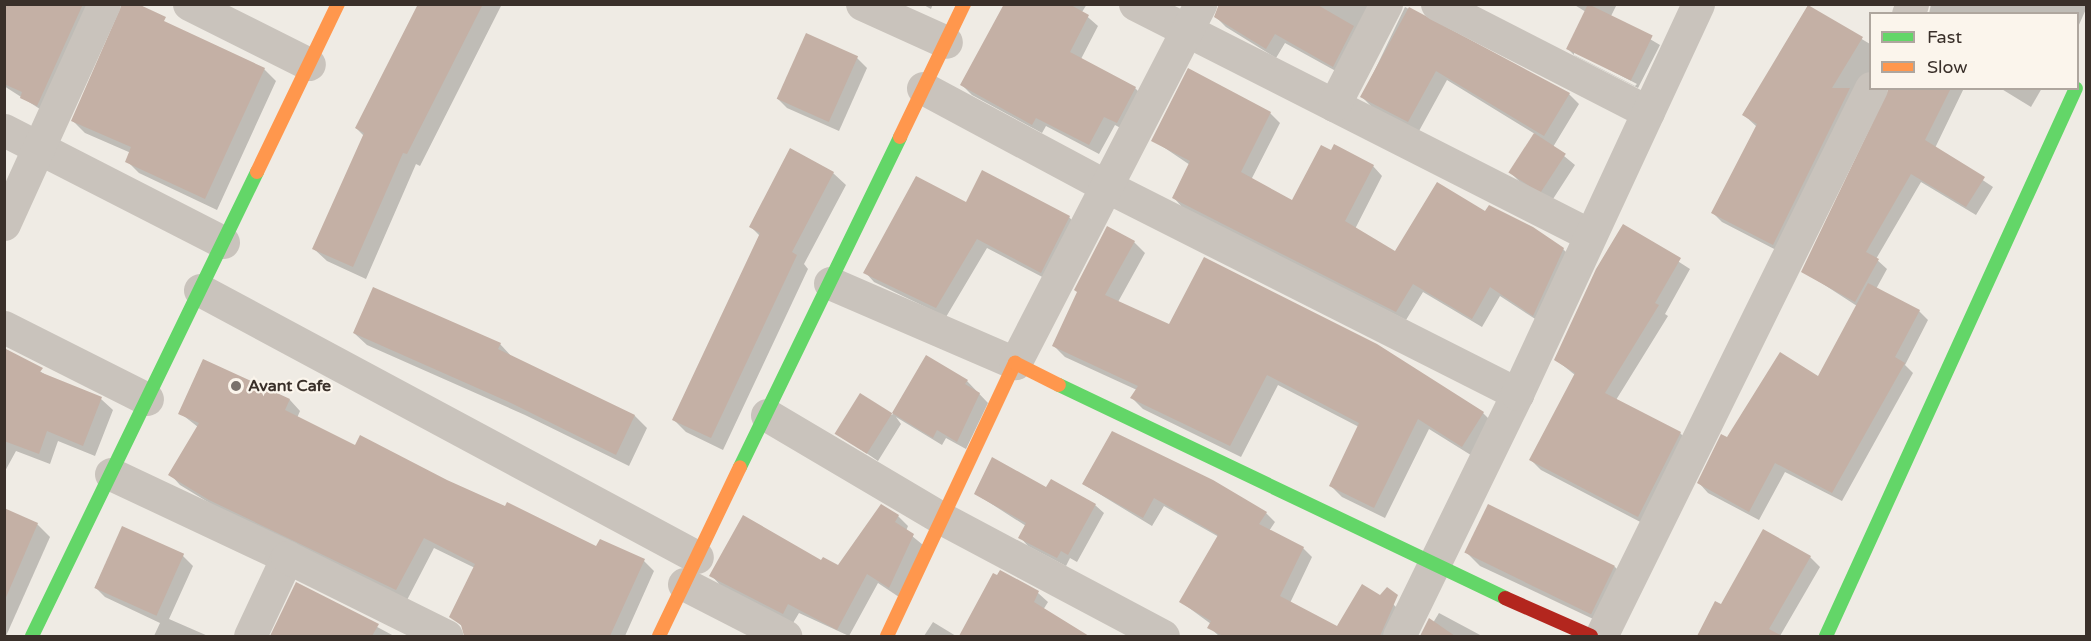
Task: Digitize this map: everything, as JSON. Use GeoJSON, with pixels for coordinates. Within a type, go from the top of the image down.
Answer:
{"type":"FeatureCollection","features":[{"type":"Feature","properties":{"kind":"street"},"geometry":{"type":"LineString","coordinates":[[4,224],[104,4]]}},
{"type":"Feature","properties":{"kind":"street"},"geometry":{"type":"LineString","coordinates":[[189,4],[309,64]]}},
{"type":"Feature","properties":{"kind":"street"},"geometry":{"type":"LineString","coordinates":[[32,636],[338,4]]}},
{"type":"Feature","properties":{"kind":"street"},"geometry":{"type":"LineString","coordinates":[[862,4],[946,42]]}},
{"type":"Feature","properties":{"kind":"street"},"geometry":{"type":"LineString","coordinates":[[659,636],[964,4]]}},
{"type":"Feature","properties":{"kind":"street"},"geometry":{"type":"LineString","coordinates":[[1135,4],[1193,18],[1334,105],[1590,235]]}},
{"type":"Feature","properties":{"kind":"street"},"geometry":{"type":"LineString","coordinates":[[1334,105],[1386,4]]}},
{"type":"Feature","properties":{"kind":"street"},"geometry":{"type":"LineString","coordinates":[[1437,4],[1648,112]]}},
{"type":"Feature","properties":{"kind":"street"},"geometry":{"type":"LineString","coordinates":[[1399,636],[1431,565],[1517,394],[1698,4]]}},
{"type":"Feature","properties":{"kind":"street"},"geometry":{"type":"LineString","coordinates":[[887,636],[1016,363],[1193,18]]}},
{"type":"Feature","properties":{"kind":"street"},"geometry":{"type":"LineString","coordinates":[[923,88],[1106,186],[1517,394]]}},
{"type":"Feature","properties":{"kind":"street"},"geometry":{"type":"LineString","coordinates":[[1601,636],[1870,90]]}},
{"type":"Feature","properties":{"kind":"street"},"geometry":{"type":"LineString","coordinates":[[1826,636],[2076,90]]}},
{"type":"Feature","properties":{"kind":"street"},"geometry":{"type":"LineString","coordinates":[[4,130],[223,242]]}},
{"type":"Feature","properties":{"kind":"street"},"geometry":{"type":"LineString","coordinates":[[830,283],[1016,363],[1431,565],[1591,636]]}},
{"type":"Feature","properties":{"kind":"street"},"geometry":{"type":"LineString","coordinates":[[200,290],[691,571],[785,636]]}},
{"type":"Feature","properties":{"kind":"street"},"geometry":{"type":"LineString","coordinates":[[4,327],[147,399]]}},
{"type":"Feature","properties":{"kind":"street"},"geometry":{"type":"LineString","coordinates":[[767,415],[943,519],[1163,636]]}},
{"type":"Feature","properties":{"kind":"street"},"geometry":{"type":"LineString","coordinates":[[111,474],[287,557],[442,636]]}},
{"type":"Feature","properties":{"kind":"street"},"geometry":{"type":"LineString","coordinates":[[250,636],[287,557]]}},
{"type":"Feature","properties":{"kind":"building"},"geometry":{"type":"Polygon","coordinates":[[[4,4],[83,4],[37,106],[20,98],[22,92],[4,84],[4,4]]]}},
{"type":"Feature","properties":{"kind":"building"},"geometry":{"type":"Polygon","coordinates":[[[122,4],[138,4],[166,17],[164,21],[265,68],[205,199],[125,162],[131,147],[71,121],[122,4]]]}},
{"type":"Feature","properties":{"kind":"building"},"geometry":{"type":"Polygon","coordinates":[[[418,4],[483,4],[407,154],[403,153],[353,267],[312,249],[364,133],[355,128],[418,4]]]}},
{"type":"Feature","properties":{"kind":"building"},"geometry":{"type":"Polygon","coordinates":[[[1004,4],[1069,4],[1089,15],[1070,52],[1136,87],[1117,123],[1104,117],[1089,145],[1036,118],[1032,125],[960,85],[1004,4]]]}},
{"type":"Feature","properties":{"kind":"building"},"geometry":{"type":"Polygon","coordinates":[[[1219,4],[1316,4],[1354,26],[1333,67],[1275,34],[1266,49],[1214,17],[1219,4]]]}},
{"type":"Feature","properties":{"kind":"building"},"geometry":{"type":"Polygon","coordinates":[[[1588,4],[1653,36],[1631,81],[1566,49],[1588,4]]]}},
{"type":"Feature","properties":{"kind":"building"},"geometry":{"type":"Polygon","coordinates":[[[1808,5],[1863,37],[1832,88],[1850,88],[1773,245],[1711,213],[1757,124],[1742,115],[1808,5]]]}},
{"type":"Feature","properties":{"kind":"building"},"geometry":{"type":"Polygon","coordinates":[[[1409,7],[1570,93],[1544,136],[1436,71],[1408,122],[1360,97],[1409,7]]]}},
{"type":"Feature","properties":{"kind":"building"},"geometry":{"type":"Polygon","coordinates":[[[806,33],[858,56],[829,122],[777,99],[806,33]]]}},
{"type":"Feature","properties":{"kind":"building"},"geometry":{"type":"Polygon","coordinates":[[[1188,68],[1271,112],[1241,172],[1292,200],[1321,145],[1331,150],[1334,144],[1374,165],[1345,221],[1395,251],[1437,182],[1485,211],[1489,205],[1533,227],[1564,248],[1533,316],[1490,287],[1472,319],[1413,284],[1396,312],[1172,198],[1190,161],[1151,141],[1188,68]]]}},
{"type":"Feature","properties":{"kind":"building"},"geometry":{"type":"Polygon","coordinates":[[[1888,90],[1950,90],[1925,140],[1985,177],[1966,207],[1911,174],[1866,252],[1879,259],[1855,302],[1801,272],[1888,90]]]}},
{"type":"Feature","properties":{"kind":"building"},"geometry":{"type":"Polygon","coordinates":[[[1534,133],[1566,154],[1540,193],[1508,172],[1534,133]]]}},
{"type":"Feature","properties":{"kind":"building"},"geometry":{"type":"Polygon","coordinates":[[[790,148],[834,172],[792,252],[797,255],[711,438],[672,420],[760,233],[749,227],[790,148]]]}},
{"type":"Feature","properties":{"kind":"building"},"geometry":{"type":"Polygon","coordinates":[[[982,170],[1070,216],[1041,273],[977,239],[936,308],[863,273],[916,176],[966,202],[982,170]]]}},
{"type":"Feature","properties":{"kind":"building"},"geometry":{"type":"Polygon","coordinates":[[[1623,224],[1681,258],[1655,303],[1659,305],[1605,393],[1681,432],[1638,517],[1529,460],[1575,373],[1554,360],[1596,269],[1623,224]]]}},
{"type":"Feature","properties":{"kind":"building"},"geometry":{"type":"Polygon","coordinates":[[[1107,226],[1135,241],[1105,295],[1169,324],[1204,257],[1377,344],[1484,412],[1462,447],[1418,419],[1374,508],[1329,486],[1359,423],[1267,375],[1230,446],[1130,398],[1138,386],[1052,346],[1077,292],[1074,290],[1107,226]]]}},
{"type":"Feature","properties":{"kind":"building"},"geometry":{"type":"Polygon","coordinates":[[[1868,283],[1920,310],[1895,357],[1905,363],[1832,493],[1775,463],[1749,512],[1697,483],[1721,434],[1727,437],[1780,352],[1818,376],[1868,283]]]}},
{"type":"Feature","properties":{"kind":"building"},"geometry":{"type":"Polygon","coordinates":[[[373,287],[501,343],[498,349],[635,415],[616,455],[511,403],[353,333],[373,287]]]}},
{"type":"Feature","properties":{"kind":"building"},"geometry":{"type":"Polygon","coordinates":[[[4,348],[43,368],[40,372],[102,397],[83,446],[47,431],[39,454],[4,441],[4,348]]]}},
{"type":"Feature","properties":{"kind":"building"},"geometry":{"type":"Polygon","coordinates":[[[926,355],[968,380],[965,384],[980,393],[957,442],[937,430],[933,438],[892,413],[926,355]]]}},
{"type":"Feature","properties":{"kind":"building"},"geometry":{"type":"Polygon","coordinates":[[[203,359],[290,399],[285,410],[355,445],[360,435],[447,480],[505,506],[507,502],[596,546],[600,539],[645,559],[610,636],[464,636],[461,625],[449,617],[475,564],[424,538],[396,590],[209,500],[168,475],[199,423],[178,414],[203,359]]]}},
{"type":"Feature","properties":{"kind":"building"},"geometry":{"type":"Polygon","coordinates":[[[860,393],[892,413],[867,454],[835,434],[860,393]]]}},
{"type":"Feature","properties":{"kind":"building"},"geometry":{"type":"Polygon","coordinates":[[[1112,431],[1213,480],[1267,512],[1259,524],[1304,547],[1280,596],[1337,626],[1362,584],[1380,595],[1387,587],[1398,595],[1380,636],[1223,636],[1207,628],[1211,621],[1179,602],[1218,535],[1154,498],[1143,518],[1082,484],[1112,431]]]}},
{"type":"Feature","properties":{"kind":"building"},"geometry":{"type":"Polygon","coordinates":[[[992,457],[1046,487],[1051,479],[1096,504],[1068,555],[1061,551],[1057,558],[1018,538],[1026,523],[974,494],[992,457]]]}},
{"type":"Feature","properties":{"kind":"building"},"geometry":{"type":"Polygon","coordinates":[[[881,504],[899,515],[895,522],[914,534],[889,588],[867,574],[837,630],[788,604],[783,614],[709,576],[743,515],[821,560],[823,557],[838,565],[881,504]]]}},
{"type":"Feature","properties":{"kind":"building"},"geometry":{"type":"Polygon","coordinates":[[[1488,504],[1615,566],[1591,614],[1464,553],[1488,504]]]}},
{"type":"Feature","properties":{"kind":"building"},"geometry":{"type":"Polygon","coordinates":[[[4,508],[38,523],[4,602],[4,508]]]}},
{"type":"Feature","properties":{"kind":"building"},"geometry":{"type":"Polygon","coordinates":[[[122,526],[184,554],[156,616],[94,588],[122,526]]]}},
{"type":"Feature","properties":{"kind":"building"},"geometry":{"type":"Polygon","coordinates":[[[1763,529],[1811,556],[1769,629],[1782,636],[1697,636],[1715,601],[1721,604],[1763,529]]]}},
{"type":"Feature","properties":{"kind":"building"},"geometry":{"type":"Polygon","coordinates":[[[1000,570],[1039,591],[1034,602],[1089,636],[959,636],[993,573],[997,575],[1000,570]]]}},
{"type":"Feature","properties":{"kind":"building"},"geometry":{"type":"Polygon","coordinates":[[[296,582],[379,624],[372,636],[270,636],[296,582]]]}},
{"type":"Feature","properties":{"kind":"building"},"geometry":{"type":"Polygon","coordinates":[[[1429,618],[1455,636],[1420,636],[1429,618]]]}},
{"type":"Feature","properties":{"kind":"traffic: fast"},"geometry":{"type":"LineString","coordinates":[[1826,636],[2075,90]]}},
{"type":"Feature","properties":{"kind":"traffic: fast"},"geometry":{"type":"LineString","coordinates":[[740,467],[900,137]]}},
{"type":"Feature","properties":{"kind":"traffic: fast"},"geometry":{"type":"LineString","coordinates":[[32,636],[257,172]]}},
{"type":"Feature","properties":{"kind":"traffic: fast"},"geometry":{"type":"LineString","coordinates":[[1059,385],[1505,598]]}},
{"type":"Feature","properties":{"kind":"traffic: slow"},"geometry":{"type":"LineString","coordinates":[[257,172],[338,4]]}},
{"type":"Feature","properties":{"kind":"traffic: slow"},"geometry":{"type":"LineString","coordinates":[[900,137],[964,4]]}},
{"type":"Feature","properties":{"kind":"traffic: slow"},"geometry":{"type":"LineString","coordinates":[[887,636],[1015,363],[1059,385]]}},
{"type":"Feature","properties":{"kind":"traffic: slow"},"geometry":{"type":"LineString","coordinates":[[659,636],[740,467]]}},
{"type":"Feature","properties":{"kind":"traffic: jam"},"geometry":{"type":"LineString","coordinates":[[1505,598],[1591,636]]}},
{"type":"Feature","properties":{"kind":"place","name":"Avant Cafe"},"geometry":{"type":"Point","coordinates":[236,386]}}]}
